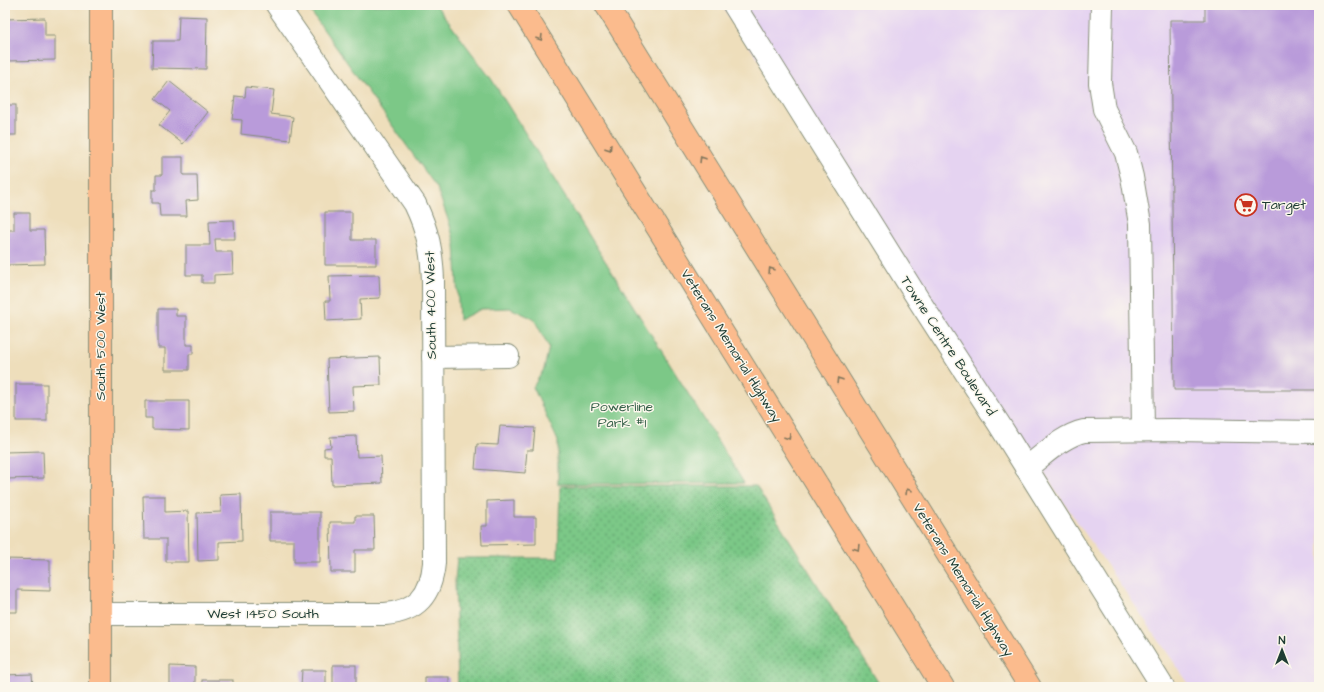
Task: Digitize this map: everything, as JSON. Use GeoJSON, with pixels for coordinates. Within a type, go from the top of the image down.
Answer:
{"type":"FeatureCollection","features":[{"type":"Feature","properties":{"kind":"main road","name":"South 500 West"},"geometry":{"type":"LineString","coordinates":[[101,5],[101,687]]}},
{"type":"Feature","properties":{"kind":"main road","name":"Veterans Memorial Highway"},"geometry":{"type":"LineString","coordinates":[[519,5],[943,687]]}},
{"type":"Feature","properties":{"kind":"main road","name":"Veterans Memorial Highway"},"geometry":{"type":"LineString","coordinates":[[606,5],[1030,687]]}},
{"type":"Feature","properties":{"kind":"main road"},"geometry":{"type":"LineString","coordinates":[[980,607],[1040,687]]}},
{"type":"Feature","properties":{"kind":"street","name":"South 400 West"},"geometry":{"type":"LineString","coordinates":[[277,5],[416,204],[424,222],[429,240],[432,260],[434,563],[433,576],[428,589],[421,599]]}},
{"type":"Feature","properties":{"kind":"street","name":"Towne Centre Boulevard"},"geometry":{"type":"LineString","coordinates":[[734,5],[1163,687]]}},
{"type":"Feature","properties":{"kind":"street"},"geometry":{"type":"LineString","coordinates":[[1102,5],[1100,83],[1104,108],[1126,153],[1132,177],[1140,224],[1143,430]]}},
{"type":"Feature","properties":{"kind":"street"},"geometry":{"type":"LineString","coordinates":[[433,357],[508,356]]}},
{"type":"Feature","properties":{"kind":"street"},"geometry":{"type":"LineString","coordinates":[[1026,468],[1062,441],[1076,433],[1093,431],[1143,430],[1319,432]]}},
{"type":"Feature","properties":{"kind":"street","name":"West 1450 South"},"geometry":{"type":"LineString","coordinates":[[101,614],[385,614],[398,613],[410,608],[421,599]]}},
{"type":"Feature","properties":{"kind":"shaded area"},"geometry":{"type":"Polygon","coordinates":[[[721,5],[1319,5],[1319,687],[1191,687],[721,5]]]}},
{"type":"Feature","properties":{"kind":"green space","name":"Powerline Park #1"},"geometry":{"type":"Polygon","coordinates":[[[306,5],[436,5],[492,80],[744,483],[558,484],[558,441],[533,387],[544,369],[549,347],[534,319],[510,308],[481,309],[459,320],[455,244],[437,188],[306,5]]]}},
{"type":"Feature","properties":{"kind":"green space"},"geometry":{"type":"Polygon","coordinates":[[[560,486],[756,486],[881,687],[458,687],[455,581],[457,558],[558,558],[560,486]]]}},
{"type":"Feature","properties":{"kind":"building","name":"Target"},"geometry":{"type":"Polygon","coordinates":[[[1205,5],[1319,5],[1319,390],[1174,390],[1170,20],[1205,20],[1205,5]]]}},
{"type":"Feature","properties":{"kind":"building"},"geometry":{"type":"Polygon","coordinates":[[[179,16],[207,17],[206,69],[152,68],[153,41],[178,41],[179,16]]]}},
{"type":"Feature","properties":{"kind":"building"},"geometry":{"type":"Polygon","coordinates":[[[45,18],[45,36],[55,36],[55,60],[5,61],[5,19],[45,18]]]}},
{"type":"Feature","properties":{"kind":"building"},"geometry":{"type":"Polygon","coordinates":[[[169,81],[208,112],[183,144],[159,125],[170,111],[155,99],[169,81]]]}},
{"type":"Feature","properties":{"kind":"building"},"geometry":{"type":"Polygon","coordinates":[[[246,87],[274,90],[271,114],[293,117],[290,140],[241,134],[242,120],[232,119],[235,96],[245,97],[246,87]]]}},
{"type":"Feature","properties":{"kind":"building"},"geometry":{"type":"Polygon","coordinates":[[[5,105],[16,105],[16,135],[5,135],[5,105]]]}},
{"type":"Feature","properties":{"kind":"building"},"geometry":{"type":"Polygon","coordinates":[[[162,157],[183,157],[183,175],[197,175],[198,200],[186,201],[187,216],[160,216],[159,203],[152,203],[152,190],[156,190],[156,175],[162,175],[162,157]]]}},
{"type":"Feature","properties":{"kind":"building"},"geometry":{"type":"Polygon","coordinates":[[[325,212],[352,212],[352,240],[376,240],[376,265],[325,265],[325,212]]]}},
{"type":"Feature","properties":{"kind":"building"},"geometry":{"type":"Polygon","coordinates":[[[14,213],[30,213],[30,230],[44,230],[45,264],[7,265],[7,230],[14,230],[14,213]]]}},
{"type":"Feature","properties":{"kind":"building"},"geometry":{"type":"Polygon","coordinates":[[[234,220],[235,239],[215,239],[216,252],[232,252],[233,274],[214,275],[214,283],[202,283],[202,275],[186,275],[186,245],[210,245],[209,221],[234,220]]]}},
{"type":"Feature","properties":{"kind":"building"},"geometry":{"type":"Polygon","coordinates":[[[379,275],[380,298],[360,299],[361,319],[326,321],[325,301],[330,301],[329,276],[379,275]]]}},
{"type":"Feature","properties":{"kind":"building"},"geometry":{"type":"Polygon","coordinates":[[[158,309],[176,309],[176,316],[186,316],[186,345],[193,345],[193,354],[189,354],[189,370],[165,370],[165,348],[158,348],[158,309]]]}},
{"type":"Feature","properties":{"kind":"building"},"geometry":{"type":"Polygon","coordinates":[[[380,357],[381,385],[353,386],[354,411],[329,412],[327,359],[380,357]]]}},
{"type":"Feature","properties":{"kind":"building"},"geometry":{"type":"Polygon","coordinates":[[[16,384],[47,384],[47,421],[16,421],[16,384]]]}},
{"type":"Feature","properties":{"kind":"building"},"geometry":{"type":"Polygon","coordinates":[[[145,401],[189,401],[189,430],[152,429],[152,418],[145,418],[145,401]]]}},
{"type":"Feature","properties":{"kind":"building"},"geometry":{"type":"Polygon","coordinates":[[[500,426],[535,428],[533,450],[527,450],[525,473],[475,469],[477,444],[498,445],[500,426]]]}},
{"type":"Feature","properties":{"kind":"building"},"geometry":{"type":"Polygon","coordinates":[[[356,436],[357,457],[381,456],[382,483],[332,485],[331,456],[324,456],[324,448],[331,447],[330,437],[356,436]]]}},
{"type":"Feature","properties":{"kind":"building"},"geometry":{"type":"Polygon","coordinates":[[[43,451],[44,478],[5,479],[5,452],[43,451]]]}},
{"type":"Feature","properties":{"kind":"building"},"geometry":{"type":"Polygon","coordinates":[[[241,494],[242,541],[219,542],[219,560],[198,561],[197,513],[221,512],[220,495],[241,494]]]}},
{"type":"Feature","properties":{"kind":"building"},"geometry":{"type":"Polygon","coordinates":[[[143,496],[165,496],[165,512],[188,511],[189,562],[166,562],[166,539],[144,539],[143,496]]]}},
{"type":"Feature","properties":{"kind":"building"},"geometry":{"type":"Polygon","coordinates":[[[514,500],[514,517],[536,517],[536,544],[482,545],[481,526],[487,526],[487,501],[514,500]]]}},
{"type":"Feature","properties":{"kind":"building"},"geometry":{"type":"Polygon","coordinates":[[[270,512],[320,512],[320,562],[294,562],[294,541],[270,541],[270,512]]]}},
{"type":"Feature","properties":{"kind":"building"},"geometry":{"type":"Polygon","coordinates":[[[355,516],[374,516],[375,550],[355,550],[355,572],[331,572],[330,522],[355,522],[355,516]]]}},
{"type":"Feature","properties":{"kind":"building"},"geometry":{"type":"Polygon","coordinates":[[[5,559],[50,560],[50,591],[17,590],[17,612],[5,612],[5,559]]]}},
{"type":"Feature","properties":{"kind":"building"},"geometry":{"type":"Polygon","coordinates":[[[333,665],[356,665],[356,687],[333,687],[333,665]]]}},
{"type":"Feature","properties":{"kind":"building"},"geometry":{"type":"Polygon","coordinates":[[[170,666],[195,667],[195,687],[170,687],[170,666]]]}},
{"type":"Feature","properties":{"kind":"building"},"geometry":{"type":"Polygon","coordinates":[[[302,670],[326,670],[326,687],[301,687],[302,670]]]}},
{"type":"Feature","properties":{"kind":"building"},"geometry":{"type":"Polygon","coordinates":[[[32,674],[33,687],[5,687],[5,675],[32,674]]]}},
{"type":"Feature","properties":{"kind":"building"},"geometry":{"type":"Polygon","coordinates":[[[425,677],[449,677],[449,687],[425,687],[425,677]]]}},
{"type":"Feature","properties":{"kind":"building"},"geometry":{"type":"Polygon","coordinates":[[[202,680],[233,680],[233,687],[202,687],[202,680]]]}},
{"type":"Feature","properties":{"kind":"place","name":"Target"},"geometry":{"type":"Point","coordinates":[1246,205]}}]}
